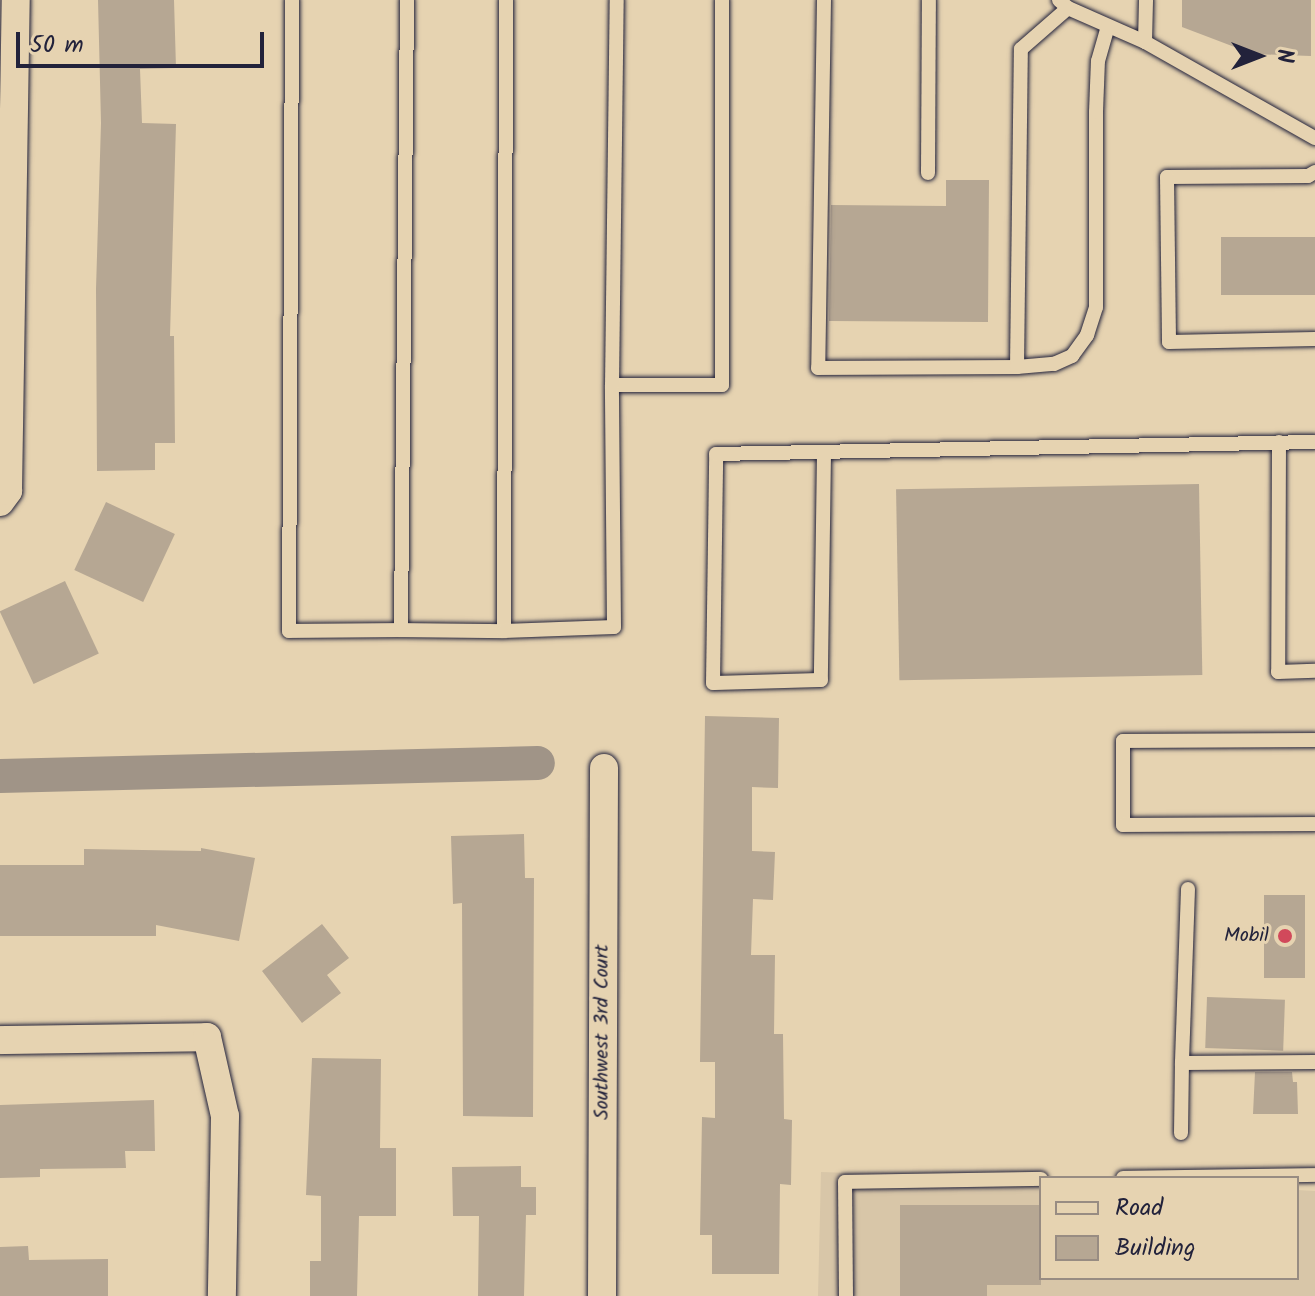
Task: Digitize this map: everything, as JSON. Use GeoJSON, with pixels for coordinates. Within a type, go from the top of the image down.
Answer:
{"type":"FeatureCollection","features":[{"type":"Feature","properties":{"kind":"street"},"geometry":{"type":"LineString","coordinates":[[4,497],[8,163],[16,0]]}},
{"type":"Feature","properties":{"kind":"street","name":"Southwest 3rd Court"},"geometry":{"type":"LineString","coordinates":[[602,1296],[604,768]]}},
{"type":"Feature","properties":{"kind":"street"},"geometry":{"type":"LineString","coordinates":[[0,1040],[207,1037],[225,1116],[222,1296]]}},
{"type":"Feature","properties":{"kind":"lane"},"geometry":{"type":"LineString","coordinates":[[292,0],[289,631],[504,631],[614,627],[612,385],[617,0]]}},
{"type":"Feature","properties":{"kind":"lane"},"geometry":{"type":"LineString","coordinates":[[401,630],[407,0]]}},
{"type":"Feature","properties":{"kind":"lane"},"geometry":{"type":"LineString","coordinates":[[504,631],[506,0]]}},
{"type":"Feature","properties":{"kind":"lane"},"geometry":{"type":"LineString","coordinates":[[612,385],[722,385],[722,0]]}},
{"type":"Feature","properties":{"kind":"lane"},"geometry":{"type":"LineString","coordinates":[[824,0],[818,368],[1017,367],[1054,364],[1072,356],[1087,335],[1096,307],[1096,99],[1098,61],[1108,26]]}},
{"type":"Feature","properties":{"kind":"lane"},"geometry":{"type":"LineString","coordinates":[[928,173],[929,0]]}},
{"type":"Feature","properties":{"kind":"lane"},"geometry":{"type":"LineString","coordinates":[[1145,42],[1146,0]]}},
{"type":"Feature","properties":{"kind":"lane"},"geometry":{"type":"LineString","coordinates":[[1017,367],[1021,49],[1064,4],[1145,42],[1315,138]]}},
{"type":"Feature","properties":{"kind":"lane"},"geometry":{"type":"LineString","coordinates":[[1315,172],[1308,176],[1167,177],[1169,342],[1315,339]]}},
{"type":"Feature","properties":{"kind":"lane"},"geometry":{"type":"LineString","coordinates":[[1279,442],[1278,672],[1315,671]]}},
{"type":"Feature","properties":{"kind":"lane"},"geometry":{"type":"LineString","coordinates":[[824,453],[821,680],[713,683],[716,454],[1315,442]]}},
{"type":"Feature","properties":{"kind":"lane"},"geometry":{"type":"LineString","coordinates":[[1315,740],[1123,741],[1123,825],[1315,824]]}},
{"type":"Feature","properties":{"kind":"lane"},"geometry":{"type":"LineString","coordinates":[[1181,1133],[1188,889]]}},
{"type":"Feature","properties":{"kind":"lane"},"geometry":{"type":"LineString","coordinates":[[1182,1063],[1315,1062]]}},
{"type":"Feature","properties":{"kind":"lane"},"geometry":{"type":"LineString","coordinates":[[1251,1176],[1315,1175]]}},
{"type":"Feature","properties":{"kind":"lane"},"geometry":{"type":"LineString","coordinates":[[846,1296],[845,1182],[1039,1179]]}},
{"type":"Feature","properties":{"kind":"shaded area"},"geometry":{"type":"Polygon","coordinates":[[[821,1172],[1039,1180],[1039,1280],[1299,1280],[1299,1190],[1315,1191],[1315,1296],[818,1296],[821,1172]]]}},
{"type":"Feature","properties":{"kind":"building"},"geometry":{"type":"Polygon","coordinates":[[[98,0],[174,0],[176,68],[140,69],[142,123],[176,124],[170,336],[174,336],[175,443],[155,443],[155,470],[97,471],[96,289],[101,123],[98,0]]]}},
{"type":"Feature","properties":{"kind":"building"},"geometry":{"type":"Polygon","coordinates":[[[1182,0],[1311,0],[1311,56],[1253,54],[1182,27],[1182,0]]]}},
{"type":"Feature","properties":{"kind":"building"},"geometry":{"type":"Polygon","coordinates":[[[946,180],[989,180],[988,322],[829,321],[831,205],[946,206],[946,180]]]}},
{"type":"Feature","properties":{"kind":"building"},"geometry":{"type":"Polygon","coordinates":[[[1221,237],[1315,237],[1315,295],[1221,295],[1221,237]]]}},
{"type":"Feature","properties":{"kind":"building"},"geometry":{"type":"Polygon","coordinates":[[[1199,484],[1202,675],[899,680],[896,489],[1199,484]]]}},
{"type":"Feature","properties":{"kind":"building"},"geometry":{"type":"Polygon","coordinates":[[[106,502],[175,534],[143,602],[74,570],[106,502]]]}},
{"type":"Feature","properties":{"kind":"building"},"geometry":{"type":"Polygon","coordinates":[[[65,581],[99,654],[34,684],[0,611],[65,581]]]}},
{"type":"Feature","properties":{"kind":"building"},"geometry":{"type":"Polygon","coordinates":[[[705,716],[779,718],[778,788],[752,787],[752,851],[775,852],[773,900],[753,899],[751,955],[775,955],[774,1034],[783,1034],[784,1119],[792,1120],[791,1185],[780,1184],[779,1274],[712,1274],[712,1235],[700,1235],[702,1117],[715,1118],[715,1062],[700,1062],[705,716]]]}},
{"type":"Feature","properties":{"kind":"building"},"geometry":{"type":"Polygon","coordinates":[[[524,834],[525,878],[534,878],[533,1117],[463,1116],[462,903],[453,904],[451,836],[524,834]]]}},
{"type":"Feature","properties":{"kind":"building"},"geometry":{"type":"Polygon","coordinates":[[[201,848],[255,858],[239,941],[156,925],[156,936],[0,936],[0,865],[84,865],[84,849],[201,851],[201,848]]]}},
{"type":"Feature","properties":{"kind":"building","name":"Mobil"},"geometry":{"type":"Polygon","coordinates":[[[1264,895],[1305,895],[1305,978],[1264,978],[1264,895]]]}},
{"type":"Feature","properties":{"kind":"building"},"geometry":{"type":"Polygon","coordinates":[[[322,924],[349,958],[327,975],[341,993],[302,1023],[262,971],[322,924]]]}},
{"type":"Feature","properties":{"kind":"building"},"geometry":{"type":"Polygon","coordinates":[[[1207,997],[1285,1000],[1283,1051],[1205,1048],[1207,997]]]}},
{"type":"Feature","properties":{"kind":"building"},"geometry":{"type":"Polygon","coordinates":[[[312,1058],[381,1059],[380,1148],[396,1148],[396,1216],[359,1216],[357,1296],[310,1296],[310,1261],[321,1261],[321,1196],[306,1195],[312,1058]]]}},
{"type":"Feature","properties":{"kind":"building"},"geometry":{"type":"Polygon","coordinates":[[[1255,1072],[1292,1072],[1293,1082],[1297,1082],[1298,1114],[1253,1114],[1255,1072]]]}},
{"type":"Feature","properties":{"kind":"building"},"geometry":{"type":"Polygon","coordinates":[[[154,1100],[155,1151],[125,1151],[126,1168],[40,1169],[40,1177],[0,1178],[0,1105],[154,1100]]]}},
{"type":"Feature","properties":{"kind":"building"},"geometry":{"type":"Polygon","coordinates":[[[521,1166],[521,1187],[536,1187],[536,1215],[526,1215],[524,1296],[478,1296],[479,1216],[453,1216],[452,1167],[521,1166]]]}},
{"type":"Feature","properties":{"kind":"building"},"geometry":{"type":"Polygon","coordinates":[[[900,1205],[1039,1205],[1041,1285],[987,1285],[987,1296],[900,1296],[900,1205]]]}},
{"type":"Feature","properties":{"kind":"building"},"geometry":{"type":"Polygon","coordinates":[[[28,1246],[29,1260],[108,1259],[108,1296],[0,1296],[0,1247],[28,1246]]]}},
{"type":"Feature","properties":{"kind":"waterway"},"geometry":{"type":"LineString","coordinates":[[0,776],[538,763]]}},
{"type":"Feature","properties":{"kind":"place","name":"Mobil"},"geometry":{"type":"Point","coordinates":[1285,936]}}]}
